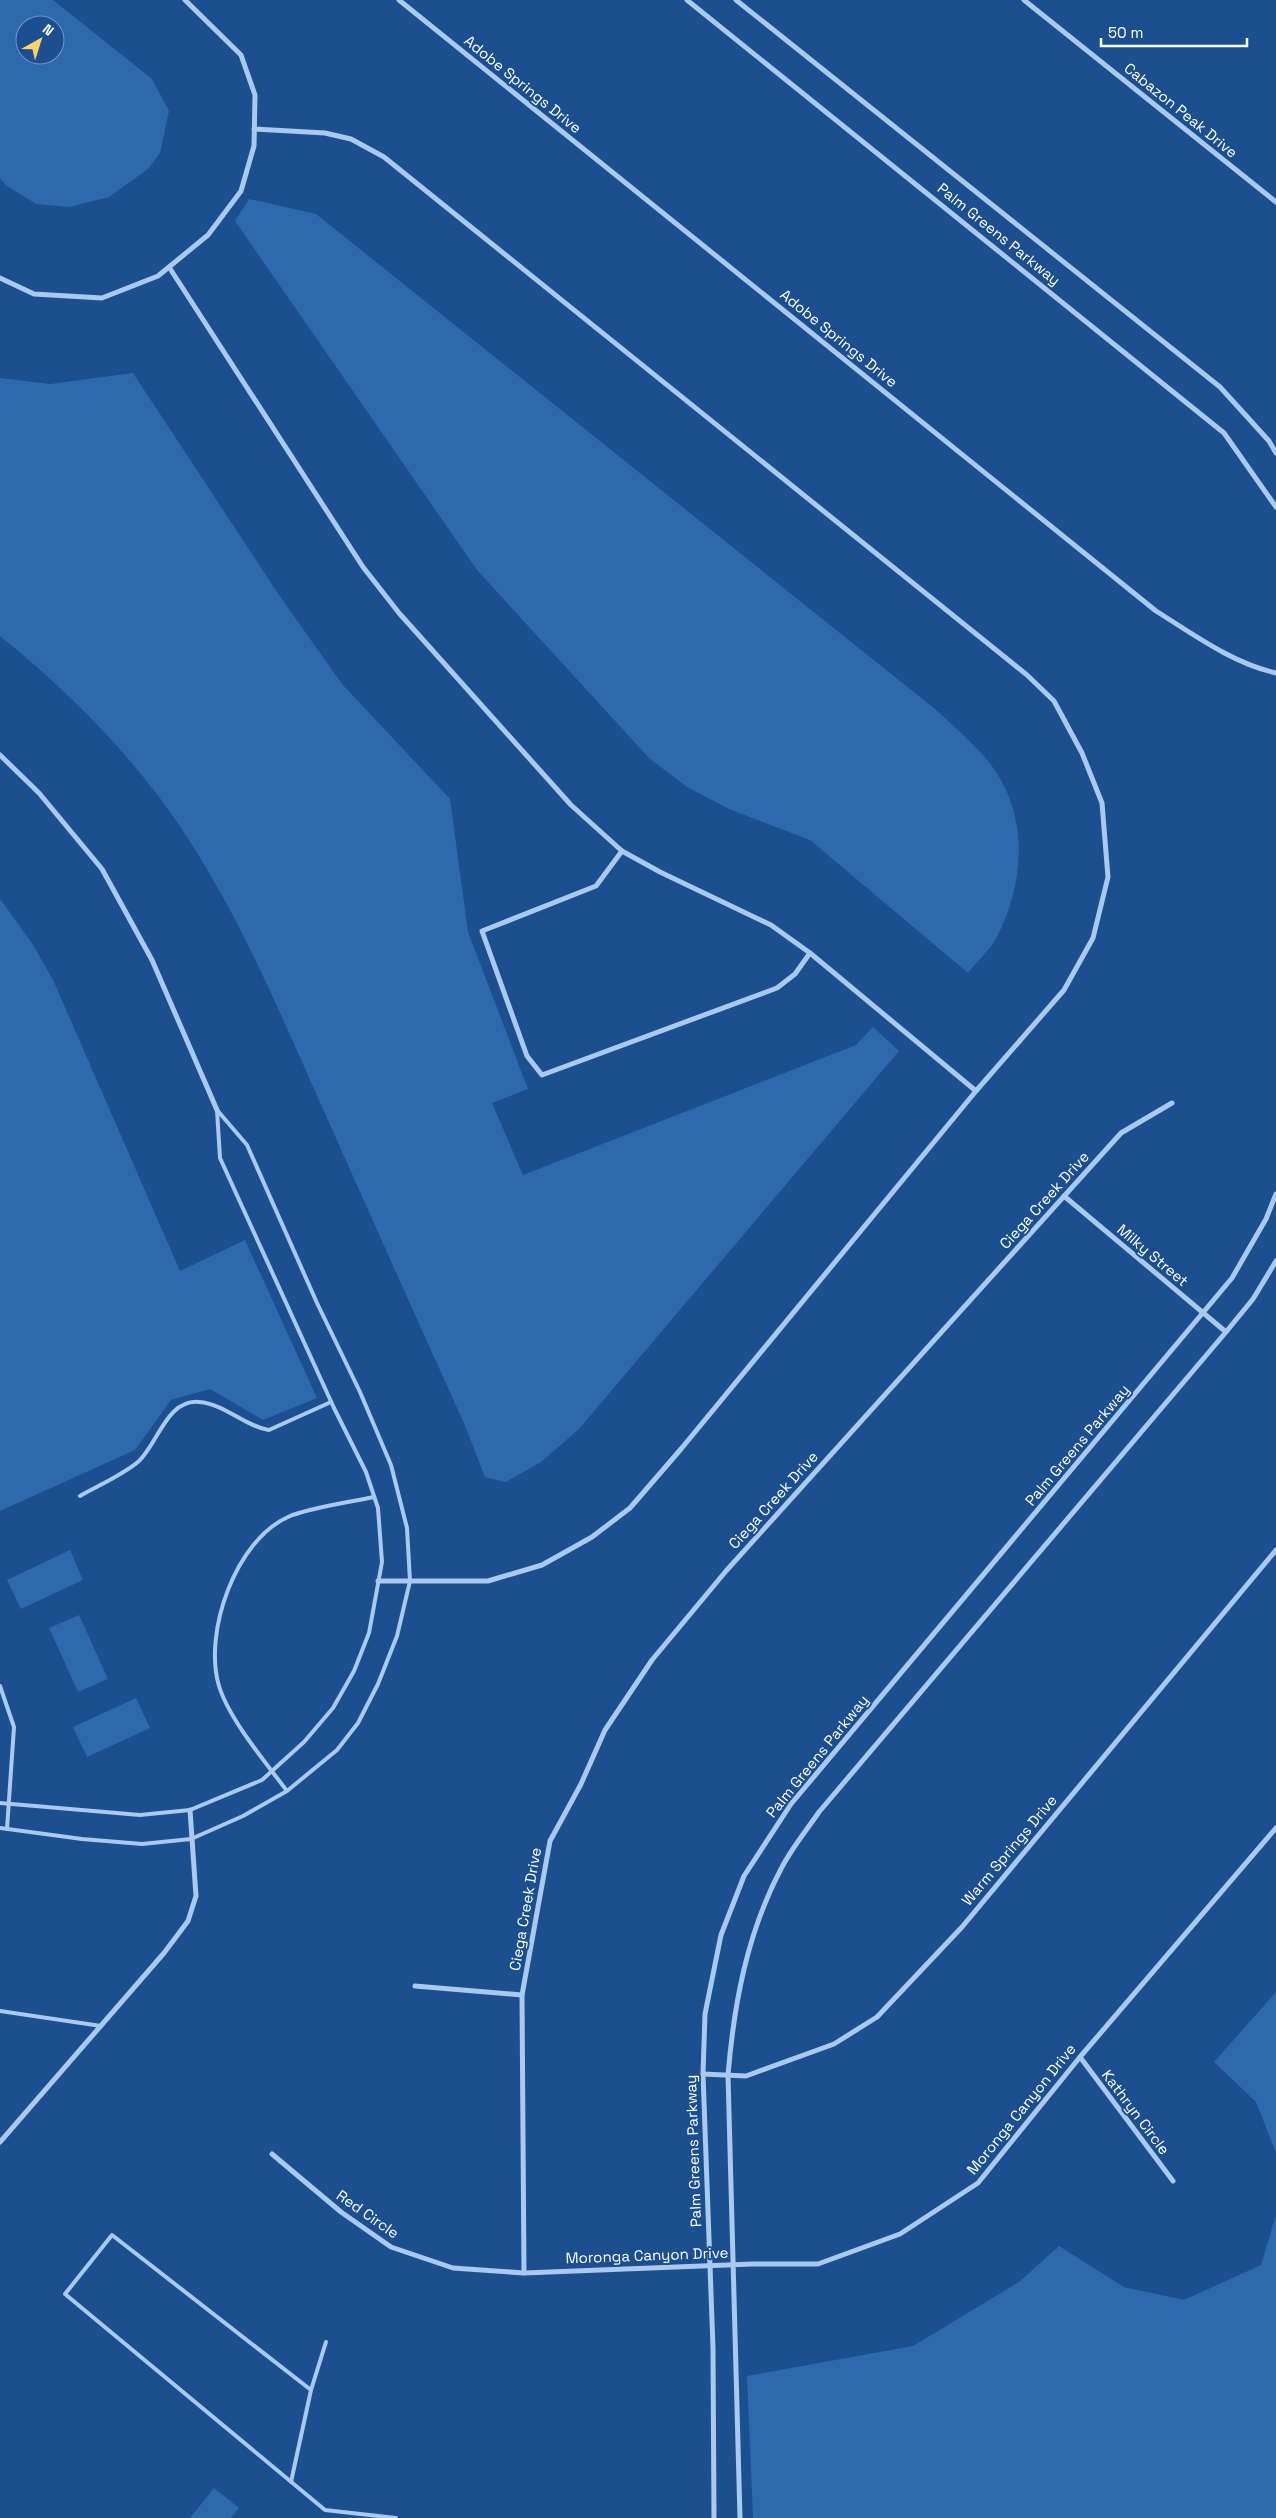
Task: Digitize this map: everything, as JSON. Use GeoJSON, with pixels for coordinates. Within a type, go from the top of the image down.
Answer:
{"type":"FeatureCollection","features":[{"type":"Feature","properties":{"kind":"street"},"geometry":{"type":"LineString","coordinates":[[0,278],[34,294],[102,298],[158,276],[208,235],[242,191],[254,146],[255,95],[242,55],[185,0]]}},
{"type":"Feature","properties":{"kind":"street","name":"Adobe Springs Drive"},"geometry":{"type":"LineString","coordinates":[[399,0],[1156,611],[1214,648],[1266,671],[1276,673]]}},
{"type":"Feature","properties":{"kind":"street","name":"Palm Greens Parkway"},"geometry":{"type":"LineString","coordinates":[[687,0],[1224,433],[1276,507]]}},
{"type":"Feature","properties":{"kind":"street","name":"Palm Greens Parkway"},"geometry":{"type":"LineString","coordinates":[[736,0],[1220,387],[1268,441],[1276,453]]}},
{"type":"Feature","properties":{"kind":"street","name":"Cabazon Peak Drive"},"geometry":{"type":"LineString","coordinates":[[1024,0],[1276,202]]}},
{"type":"Feature","properties":{"kind":"street"},"geometry":{"type":"LineString","coordinates":[[254,129],[325,133],[351,138],[384,157],[1027,674],[1054,701],[1082,753],[1102,804],[1108,877],[1093,938],[1064,990],[976,1091],[681,1449],[630,1508],[592,1537],[542,1565],[488,1581],[378,1581]]}},
{"type":"Feature","properties":{"kind":"street"},"geometry":{"type":"LineString","coordinates":[[168,267],[358,558],[393,605],[571,804],[622,851],[660,872],[771,925],[810,953],[976,1091]]}},
{"type":"Feature","properties":{"kind":"street"},"geometry":{"type":"LineString","coordinates":[[0,755],[39,793],[102,869],[152,960],[217,1110]]}},
{"type":"Feature","properties":{"kind":"street"},"geometry":{"type":"LineString","coordinates":[[622,851],[596,886],[482,931],[528,1056],[542,1075],[777,988],[795,974],[810,953]]}},
{"type":"Feature","properties":{"kind":"street","name":"Ciega Creek Drive"},"geometry":{"type":"LineString","coordinates":[[524,2273],[522,1995],[550,1841],[581,1784],[604,1730],[652,1660],[726,1571],[1121,1133],[1172,1103]]}},
{"type":"Feature","properties":{"kind":"street","name":"Palm Greens Parkway"},"geometry":{"type":"LineString","coordinates":[[714,2518],[713,2348],[703,2074],[705,2014],[721,1935],[744,1876],[797,1797],[1204,1314],[1232,1278],[1266,1218],[1276,1194]]}},
{"type":"Feature","properties":{"kind":"street","name":"Milky Street"},"geometry":{"type":"LineString","coordinates":[[1064,1196],[1226,1332]]}},
{"type":"Feature","properties":{"kind":"street"},"geometry":{"type":"LineString","coordinates":[[740,2518],[728,2075],[732,2019],[753,1930],[786,1860],[819,1812],[1226,1332],[1253,1299],[1276,1261]]}},
{"type":"Feature","properties":{"kind":"street","name":"Warm Springs Drive"},"geometry":{"type":"LineString","coordinates":[[703,2074],[746,2076],[834,2044],[877,2017],[962,1926],[1276,1550]]}},
{"type":"Feature","properties":{"kind":"street"},"geometry":{"type":"LineString","coordinates":[[0,2142],[164,1953],[188,1921],[196,1896],[190,1810]]}},
{"type":"Feature","properties":{"kind":"street","name":"Moronga Canyon Drive"},"geometry":{"type":"LineString","coordinates":[[524,2273],[734,2264],[818,2264],[900,2234],[978,2183],[1080,2057],[1276,1828]]}},
{"type":"Feature","properties":{"kind":"street"},"geometry":{"type":"LineString","coordinates":[[415,1986],[522,1995]]}},
{"type":"Feature","properties":{"kind":"street","name":"Kathryn Circle"},"geometry":{"type":"LineString","coordinates":[[1080,2057],[1172,2181]]}},
{"type":"Feature","properties":{"kind":"street","name":"Red Circle"},"geometry":{"type":"LineString","coordinates":[[272,2154],[341,2212],[391,2247],[453,2268],[524,2273]]}},
{"type":"Feature","properties":{"kind":"lane"},"geometry":{"type":"LineString","coordinates":[[0,1803],[140,1815],[190,1810],[262,1780],[304,1742],[333,1708],[354,1671],[369,1633],[382,1562],[378,1508],[366,1472],[331,1402],[220,1158],[217,1110]]}},
{"type":"Feature","properties":{"kind":"lane"},"geometry":{"type":"LineString","coordinates":[[0,1828],[82,1839],[142,1844],[191,1839],[243,1816],[287,1791],[337,1750],[358,1723],[378,1684],[397,1636],[410,1581],[407,1528],[391,1465],[360,1392],[317,1303],[247,1145],[217,1110]]}},
{"type":"Feature","properties":{"kind":"lane"},"geometry":{"type":"LineString","coordinates":[[80,1496],[139,1460],[174,1410],[183,1404],[196,1402],[211,1404],[259,1428],[269,1430],[331,1402]]}},
{"type":"Feature","properties":{"kind":"lane"},"geometry":{"type":"LineString","coordinates":[[287,1791],[229,1709],[219,1685],[215,1657],[218,1629],[232,1582],[244,1555],[260,1537],[289,1516],[374,1497]]}},
{"type":"Feature","properties":{"kind":"lane"},"geometry":{"type":"LineString","coordinates":[[0,1686],[14,1727],[7,1829]]}},
{"type":"Feature","properties":{"kind":"lane"},"geometry":{"type":"LineString","coordinates":[[0,2011],[100,2026]]}},
{"type":"Feature","properties":{"kind":"lane"},"geometry":{"type":"LineString","coordinates":[[311,2390],[112,2235],[66,2294],[325,2510],[396,2518]]}},
{"type":"Feature","properties":{"kind":"lane"},"geometry":{"type":"LineString","coordinates":[[291,2482],[311,2390],[326,2342]]}},
{"type":"Feature","properties":{"kind":"shaded area"},"geometry":{"type":"Polygon","coordinates":[[[0,0],[53,0],[152,79],[169,111],[160,153],[148,169],[109,197],[70,207],[36,204],[7,186],[0,178],[0,0]]]}},
{"type":"Feature","properties":{"kind":"shaded area"},"geometry":{"type":"Polygon","coordinates":[[[249,199],[316,214],[935,709],[981,753],[994,769],[1005,788],[1013,809],[1019,852],[1013,895],[1006,917],[994,942],[968,973],[810,840],[729,809],[687,787],[649,758],[477,570],[235,221],[249,199]]]}},
{"type":"Feature","properties":{"kind":"shaded area"},"geometry":{"type":"Polygon","coordinates":[[[133,373],[279,595],[342,684],[450,799],[468,932],[528,1089],[492,1103],[523,1175],[856,1045],[873,1027],[899,1051],[579,1429],[541,1462],[506,1482],[485,1477],[463,1421],[264,977],[205,866],[159,797],[123,753],[64,692],[0,636],[0,378],[50,384],[133,373]]]}},
{"type":"Feature","properties":{"kind":"shaded area"},"geometry":{"type":"Polygon","coordinates":[[[0,899],[32,943],[54,982],[180,1271],[245,1240],[317,1398],[263,1420],[210,1389],[171,1400],[135,1450],[0,1511],[0,899]]]}},
{"type":"Feature","properties":{"kind":"shaded area"},"geometry":{"type":"Polygon","coordinates":[[[70,1550],[83,1580],[21,1609],[7,1580],[70,1550]]]}},
{"type":"Feature","properties":{"kind":"shaded area"},"geometry":{"type":"Polygon","coordinates":[[[79,1615],[108,1679],[78,1692],[49,1628],[79,1615]]]}},
{"type":"Feature","properties":{"kind":"shaded area"},"geometry":{"type":"Polygon","coordinates":[[[136,1698],[150,1728],[87,1757],[73,1727],[136,1698]]]}},
{"type":"Feature","properties":{"kind":"shaded area"},"geometry":{"type":"Polygon","coordinates":[[[1276,1992],[1276,2153],[1256,2102],[1214,2062],[1276,1992]]]}},
{"type":"Feature","properties":{"kind":"shaded area"},"geometry":{"type":"Polygon","coordinates":[[[1276,2215],[1276,2518],[753,2518],[747,2376],[913,2346],[1019,2282],[1059,2246],[1124,2287],[1184,2300],[1261,2265],[1276,2215]]]}},
{"type":"Feature","properties":{"kind":"shaded area"},"geometry":{"type":"Polygon","coordinates":[[[214,2488],[239,2508],[231,2518],[190,2518],[214,2488]]]}}]}
